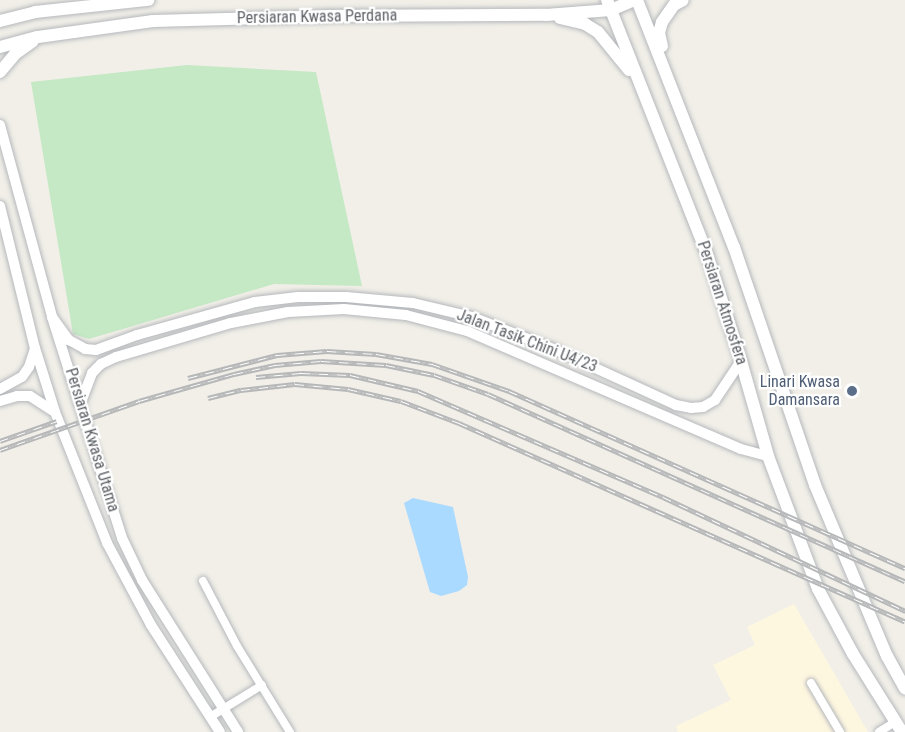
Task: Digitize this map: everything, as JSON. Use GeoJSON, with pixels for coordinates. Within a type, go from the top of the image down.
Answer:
{"type":"FeatureCollection","features":[{"type":"Feature","properties":{"kind":"main road"},"geometry":{"type":"LineString","coordinates":[[0,11],[35,12],[148,0]]}},
{"type":"Feature","properties":{"kind":"main road","name":"Persiaran Kwasa Perdana"},"geometry":{"type":"LineString","coordinates":[[0,47],[38,37],[153,21],[327,16],[546,15],[636,0]]}},
{"type":"Feature","properties":{"kind":"main road","name":"Persiaran Atmosfera"},"geometry":{"type":"LineString","coordinates":[[636,0],[734,247],[815,485],[887,656],[905,688]]}},
{"type":"Feature","properties":{"kind":"main road"},"geometry":{"type":"LineString","coordinates":[[667,74],[659,33],[667,14],[683,0]]}},
{"type":"Feature","properties":{"kind":"main road","name":"Persiaran Atmosfera"},"geometry":{"type":"LineString","coordinates":[[609,5],[706,251],[741,360],[768,456],[818,589],[853,654],[898,727]]}},
{"type":"Feature","properties":{"kind":"main road"},"geometry":{"type":"LineString","coordinates":[[0,21],[35,12]]}},
{"type":"Feature","properties":{"kind":"main road"},"geometry":{"type":"LineString","coordinates":[[546,15],[585,24],[598,32],[610,44],[640,85]]}},
{"type":"Feature","properties":{"kind":"main road"},"geometry":{"type":"LineString","coordinates":[[0,72],[15,54],[38,37]]}},
{"type":"Feature","properties":{"kind":"street","name":"Persiaran Kwasa Utama"},"geometry":{"type":"LineString","coordinates":[[0,125],[52,317],[81,402],[122,538],[142,580],[238,732]]}},
{"type":"Feature","properties":{"kind":"street","name":"Persiaran Kwasa Utama"},"geometry":{"type":"LineString","coordinates":[[0,206],[35,348],[56,412],[107,543],[151,625],[220,732]]}},
{"type":"Feature","properties":{"kind":"street","name":"Jalan Tasik Chini U4/23"},"geometry":{"type":"LineString","coordinates":[[52,317],[69,340],[85,349],[96,350],[137,335],[255,302],[298,297],[346,297],[413,303],[471,317],[556,350],[676,405],[690,408],[703,407],[715,400],[741,360]]}},
{"type":"Feature","properties":{"kind":"street","name":"Jalan Tasik Chini U4/23"},"geometry":{"type":"LineString","coordinates":[[81,402],[92,374],[101,363],[116,357],[231,322],[288,312],[344,309],[406,315],[467,331],[741,448],[768,456]]}},
{"type":"Feature","properties":{"kind":"street"},"geometry":{"type":"LineString","coordinates":[[0,388],[22,377],[30,367],[35,348]]}},
{"type":"Feature","properties":{"kind":"street"},"geometry":{"type":"LineString","coordinates":[[0,401],[17,396],[30,396],[56,412]]}},
{"type":"Feature","properties":{"kind":"street"},"geometry":{"type":"LineString","coordinates":[[203,580],[218,611],[290,732]]}},
{"type":"Feature","properties":{"kind":"street"},"geometry":{"type":"LineString","coordinates":[[811,683],[840,732]]}},
{"type":"Feature","properties":{"kind":"street"},"geometry":{"type":"LineString","coordinates":[[210,717],[262,685]]}},
{"type":"Feature","properties":{"kind":"street"},"geometry":{"type":"LineString","coordinates":[[879,732],[898,727]]}},
{"type":"Feature","properties":{"kind":"shaded area"},"geometry":{"type":"Polygon","coordinates":[[[794,604],[868,732],[678,732],[676,726],[731,700],[713,665],[755,645],[747,627],[794,604]]]}},
{"type":"Feature","properties":{"kind":"green space"},"geometry":{"type":"Polygon","coordinates":[[[187,65],[316,72],[362,286],[274,284],[89,339],[73,334],[31,82],[187,65]]]}},
{"type":"Feature","properties":{"kind":"water"},"geometry":{"type":"Polygon","coordinates":[[[413,498],[453,507],[468,577],[467,585],[459,591],[441,596],[430,592],[404,503],[413,498]]]}},
{"type":"Feature","properties":{"kind":"railway"},"geometry":{"type":"LineString","coordinates":[[188,378],[277,355],[327,351],[376,354],[432,364],[509,391],[905,568]]}},
{"type":"Feature","properties":{"kind":"railway"},"geometry":{"type":"LineString","coordinates":[[0,450],[139,401],[234,374],[275,365],[321,361],[386,365],[434,375],[488,394],[905,581]]}},
{"type":"Feature","properties":{"kind":"railway"},"geometry":{"type":"LineString","coordinates":[[256,377],[301,373],[350,375],[418,391],[663,497],[905,611]]}},
{"type":"Feature","properties":{"kind":"railway"},"geometry":{"type":"LineString","coordinates":[[208,398],[241,390],[295,384],[348,389],[401,401],[459,423],[905,622]]}},
{"type":"Feature","properties":{"kind":"railway"},"geometry":{"type":"LineString","coordinates":[[0,441],[57,421]]}},
{"type":"Feature","properties":{"kind":"place","name":"Linari Kwasa Damansara"},"geometry":{"type":"Point","coordinates":[852,391]}}]}
